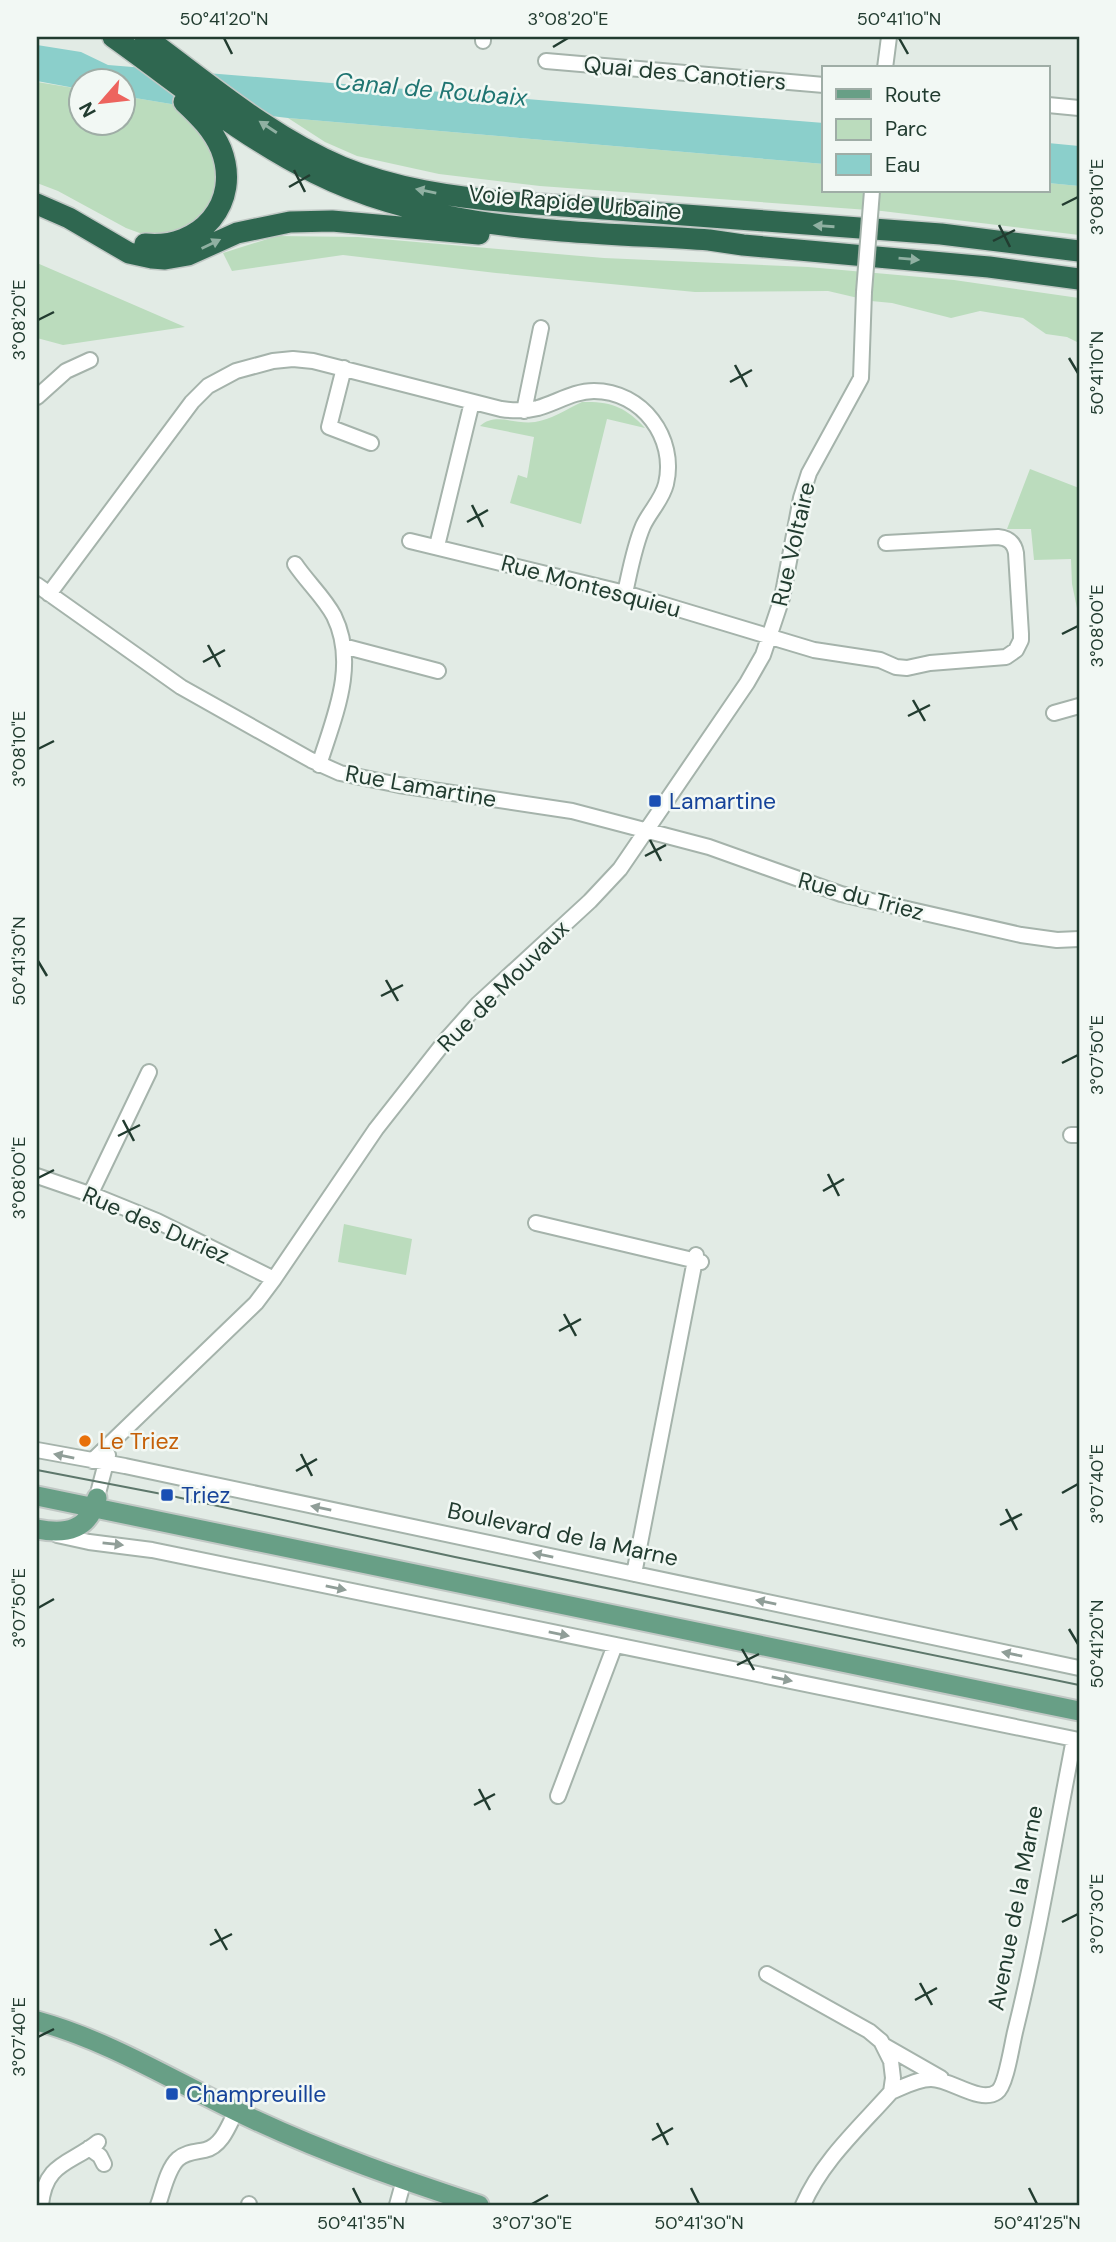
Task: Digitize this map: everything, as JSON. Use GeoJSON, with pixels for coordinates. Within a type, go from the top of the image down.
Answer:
{"type":"FeatureCollection","features":[{"type":"Feature","properties":{"kind":"highway"},"geometry":{"type":"LineString","coordinates":[[37,191],[62,200],[132,240],[156,245],[178,242],[190,237],[209,222],[223,199],[226,164],[211,130],[170,90],[98,37]]}},
{"type":"Feature","properties":{"kind":"highway","name":"Voie Rapide Urbaine"},"geometry":{"type":"LineString","coordinates":[[114,37],[245,132],[316,174],[408,208],[491,223],[709,240],[989,267],[1079,279]]}},
{"type":"Feature","properties":{"kind":"highway","name":"Voie Rapide Urbaine"},"geometry":{"type":"LineString","coordinates":[[145,37],[240,108],[297,144],[342,167],[372,178],[425,191],[470,198],[940,234],[1079,251]]}},
{"type":"Feature","properties":{"kind":"highway"},"geometry":{"type":"LineString","coordinates":[[158,37],[240,108]]}},
{"type":"Feature","properties":{"kind":"highway"},"geometry":{"type":"LineString","coordinates":[[37,204],[69,218],[129,253],[165,259],[188,255],[237,233],[290,222],[332,221],[684,249],[743,245]]}},
{"type":"Feature","properties":{"kind":"main road"},"geometry":{"type":"LineString","coordinates":[[37,1484],[96,1502],[1079,1712]]}},
{"type":"Feature","properties":{"kind":"main road"},"geometry":{"type":"LineString","coordinates":[[37,1496],[96,1502],[1079,1698]]}},
{"type":"Feature","properties":{"kind":"main road"},"geometry":{"type":"LineString","coordinates":[[41,1530],[79,1527],[87,1520],[96,1502]]}},
{"type":"Feature","properties":{"kind":"main road"},"geometry":{"type":"LineString","coordinates":[[37,2021],[121,2053],[310,2145],[479,2205]]}},
{"type":"Feature","properties":{"kind":"main road"},"geometry":{"type":"LineString","coordinates":[[37,2028],[67,2032]]}},
{"type":"Feature","properties":{"kind":"street"},"geometry":{"type":"LineString","coordinates":[[885,66],[889,37]]}},
{"type":"Feature","properties":{"kind":"street","name":"Quai des Canotiers"},"geometry":{"type":"LineString","coordinates":[[546,61],[822,85]]}},
{"type":"Feature","properties":{"kind":"street"},"geometry":{"type":"LineString","coordinates":[[1050,105],[1079,108]]}},
{"type":"Feature","properties":{"kind":"street","name":"Rue Voltaire"},"geometry":{"type":"LineString","coordinates":[[647,831],[747,683],[770,638],[786,585],[805,484],[815,460],[861,378],[872,192]]}},
{"type":"Feature","properties":{"kind":"street"},"geometry":{"type":"LineString","coordinates":[[524,411],[541,328]]}},
{"type":"Feature","properties":{"kind":"street"},"geometry":{"type":"LineString","coordinates":[[49,594],[184,412],[208,386],[244,368],[273,361],[304,359],[501,409],[524,411],[569,396],[596,391],[619,395],[632,401],[650,416],[656,425],[668,459],[666,484],[640,535],[625,593]]}},
{"type":"Feature","properties":{"kind":"street"},"geometry":{"type":"LineString","coordinates":[[37,397],[66,372],[90,360]]}},
{"type":"Feature","properties":{"kind":"street"},"geometry":{"type":"LineString","coordinates":[[344,368],[329,427],[371,443]]}},
{"type":"Feature","properties":{"kind":"street"},"geometry":{"type":"LineString","coordinates":[[437,546],[472,402]]}},
{"type":"Feature","properties":{"kind":"street","name":"Rue Montesquieu"},"geometry":{"type":"LineString","coordinates":[[410,541],[625,593],[823,652],[880,660],[896,667],[1000,659],[1016,650],[1021,634],[1018,580],[1015,548],[1009,540],[998,537],[886,543]]}},
{"type":"Feature","properties":{"kind":"street"},"geometry":{"type":"LineString","coordinates":[[295,564],[328,607],[338,625],[343,646],[343,687],[319,765]]}},
{"type":"Feature","properties":{"kind":"street","name":"Rue Lamartine"},"geometry":{"type":"LineString","coordinates":[[37,585],[192,694],[319,765],[380,782],[572,811],[647,831]]}},
{"type":"Feature","properties":{"kind":"street"},"geometry":{"type":"LineString","coordinates":[[343,646],[438,670]]}},
{"type":"Feature","properties":{"kind":"street"},"geometry":{"type":"LineString","coordinates":[[1054,713],[1079,706]]}},
{"type":"Feature","properties":{"kind":"street","name":"Rue du Triez"},"geometry":{"type":"LineString","coordinates":[[647,831],[709,847],[841,894],[1042,939],[1079,939]]}},
{"type":"Feature","properties":{"kind":"street","name":"Rue de Mouvaux"},"geometry":{"type":"LineString","coordinates":[[98,1462],[120,1436],[256,1303],[388,1112],[466,1016],[598,893],[620,869],[647,831]]}},
{"type":"Feature","properties":{"kind":"street"},"geometry":{"type":"LineString","coordinates":[[90,1195],[149,1072]]}},
{"type":"Feature","properties":{"kind":"street","name":"Rue des Duriez"},"geometry":{"type":"LineString","coordinates":[[37,1176],[157,1221],[274,1279]]}},
{"type":"Feature","properties":{"kind":"street"},"geometry":{"type":"LineString","coordinates":[[536,1223],[698,1260],[634,1574]]}},
{"type":"Feature","properties":{"kind":"street","name":"Boulevard de la Marne"},"geometry":{"type":"LineString","coordinates":[[37,1450],[1079,1668]]}},
{"type":"Feature","properties":{"kind":"street"},"geometry":{"type":"LineString","coordinates":[[96,1502],[98,1462]]}},
{"type":"Feature","properties":{"kind":"street"},"geometry":{"type":"LineString","coordinates":[[41,1530],[74,1539],[152,1550],[1077,1739]]}},
{"type":"Feature","properties":{"kind":"street"},"geometry":{"type":"LineString","coordinates":[[558,1796],[615,1645]]}},
{"type":"Feature","properties":{"kind":"street","name":"Avenue de la Marne"},"geometry":{"type":"LineString","coordinates":[[948,2082],[985,2096],[996,2093],[1002,2087],[1020,2014],[1077,1739]]}},
{"type":"Feature","properties":{"kind":"street"},"geometry":{"type":"LineString","coordinates":[[767,1974],[869,2031],[884,2046],[948,2082]]}},
{"type":"Feature","properties":{"kind":"street"},"geometry":{"type":"LineString","coordinates":[[884,2046],[893,2070],[891,2092]]}},
{"type":"Feature","properties":{"kind":"street"},"geometry":{"type":"LineString","coordinates":[[803,2205],[825,2165],[891,2092],[923,2080],[948,2082]]}},
{"type":"Feature","properties":{"kind":"street"},"geometry":{"type":"LineString","coordinates":[[158,2205],[173,2165],[187,2154],[217,2144],[236,2111]]}},
{"type":"Feature","properties":{"kind":"street"},"geometry":{"type":"LineString","coordinates":[[41,2205],[47,2182],[54,2170],[72,2157],[93,2145],[104,2164]]}},
{"type":"Feature","properties":{"kind":"street"},"geometry":{"type":"LineString","coordinates":[[397,2205],[404,2180]]}},
{"type":"Feature","properties":{"kind":"green space"},"geometry":{"type":"Polygon","coordinates":[[[37,82],[66,87],[66,136],[136,136],[136,98],[177,105],[211,148],[217,168],[217,189],[203,216],[181,232],[145,235],[37,183],[37,82]]]}},
{"type":"Feature","properties":{"kind":"green space"},"geometry":{"type":"Polygon","coordinates":[[[288,118],[822,164],[822,192],[1050,192],[1050,183],[1079,186],[1079,235],[882,211],[540,186],[439,174],[357,156],[325,142],[288,118]]]}},
{"type":"Feature","properties":{"kind":"green space"},"geometry":{"type":"Polygon","coordinates":[[[277,236],[358,237],[604,258],[808,267],[954,280],[1079,298],[1079,343],[1067,337],[1046,334],[1023,318],[980,311],[951,318],[828,291],[695,292],[343,255],[232,271],[223,253],[277,236]]]}},
{"type":"Feature","properties":{"kind":"green space"},"geometry":{"type":"Polygon","coordinates":[[[37,263],[185,327],[63,345],[37,338],[37,263]]]}},
{"type":"Feature","properties":{"kind":"green space"},"geometry":{"type":"Polygon","coordinates":[[[582,402],[617,407],[645,428],[607,419],[581,524],[510,503],[518,475],[527,478],[534,437],[480,426],[492,420],[541,421],[582,402]]]}},
{"type":"Feature","properties":{"kind":"green space"},"geometry":{"type":"Polygon","coordinates":[[[1030,469],[1079,488],[1079,618],[1072,584],[1071,559],[1034,560],[1031,529],[1007,529],[1030,469]]]}},
{"type":"Feature","properties":{"kind":"green space"},"geometry":{"type":"Polygon","coordinates":[[[344,1224],[412,1239],[406,1275],[338,1262],[344,1224]]]}},
{"type":"Feature","properties":{"kind":"water"},"geometry":{"type":"Polygon","coordinates":[[[37,45],[81,52],[108,65],[120,66],[66,66],[66,86],[37,81],[37,45]]]}},
{"type":"Feature","properties":{"kind":"water"},"geometry":{"type":"Polygon","coordinates":[[[136,67],[822,123],[822,164],[288,118],[136,98],[136,67]]]}},
{"type":"Feature","properties":{"kind":"water"},"geometry":{"type":"Polygon","coordinates":[[[1050,143],[1079,146],[1079,186],[1050,183],[1050,143]]]}},
{"type":"Feature","properties":{"kind":"tram line"},"geometry":{"type":"LineString","coordinates":[[37,1470],[1079,1685]]}},
{"type":"Feature","properties":{"kind":"place","name":"Lamartine"},"geometry":{"type":"Point","coordinates":[655,801]}},
{"type":"Feature","properties":{"kind":"place","name":"Le Triez"},"geometry":{"type":"Point","coordinates":[85,1441]}},
{"type":"Feature","properties":{"kind":"place","name":"Triez"},"geometry":{"type":"Point","coordinates":[167,1495]}},
{"type":"Feature","properties":{"kind":"place","name":"Champreuille"},"geometry":{"type":"Point","coordinates":[172,2094]}},
{"type":"Feature","properties":{"kind":"water label","name":"Canal de Roubaix"},"geometry":{"type":"Point","coordinates":[431,89]}}]}
